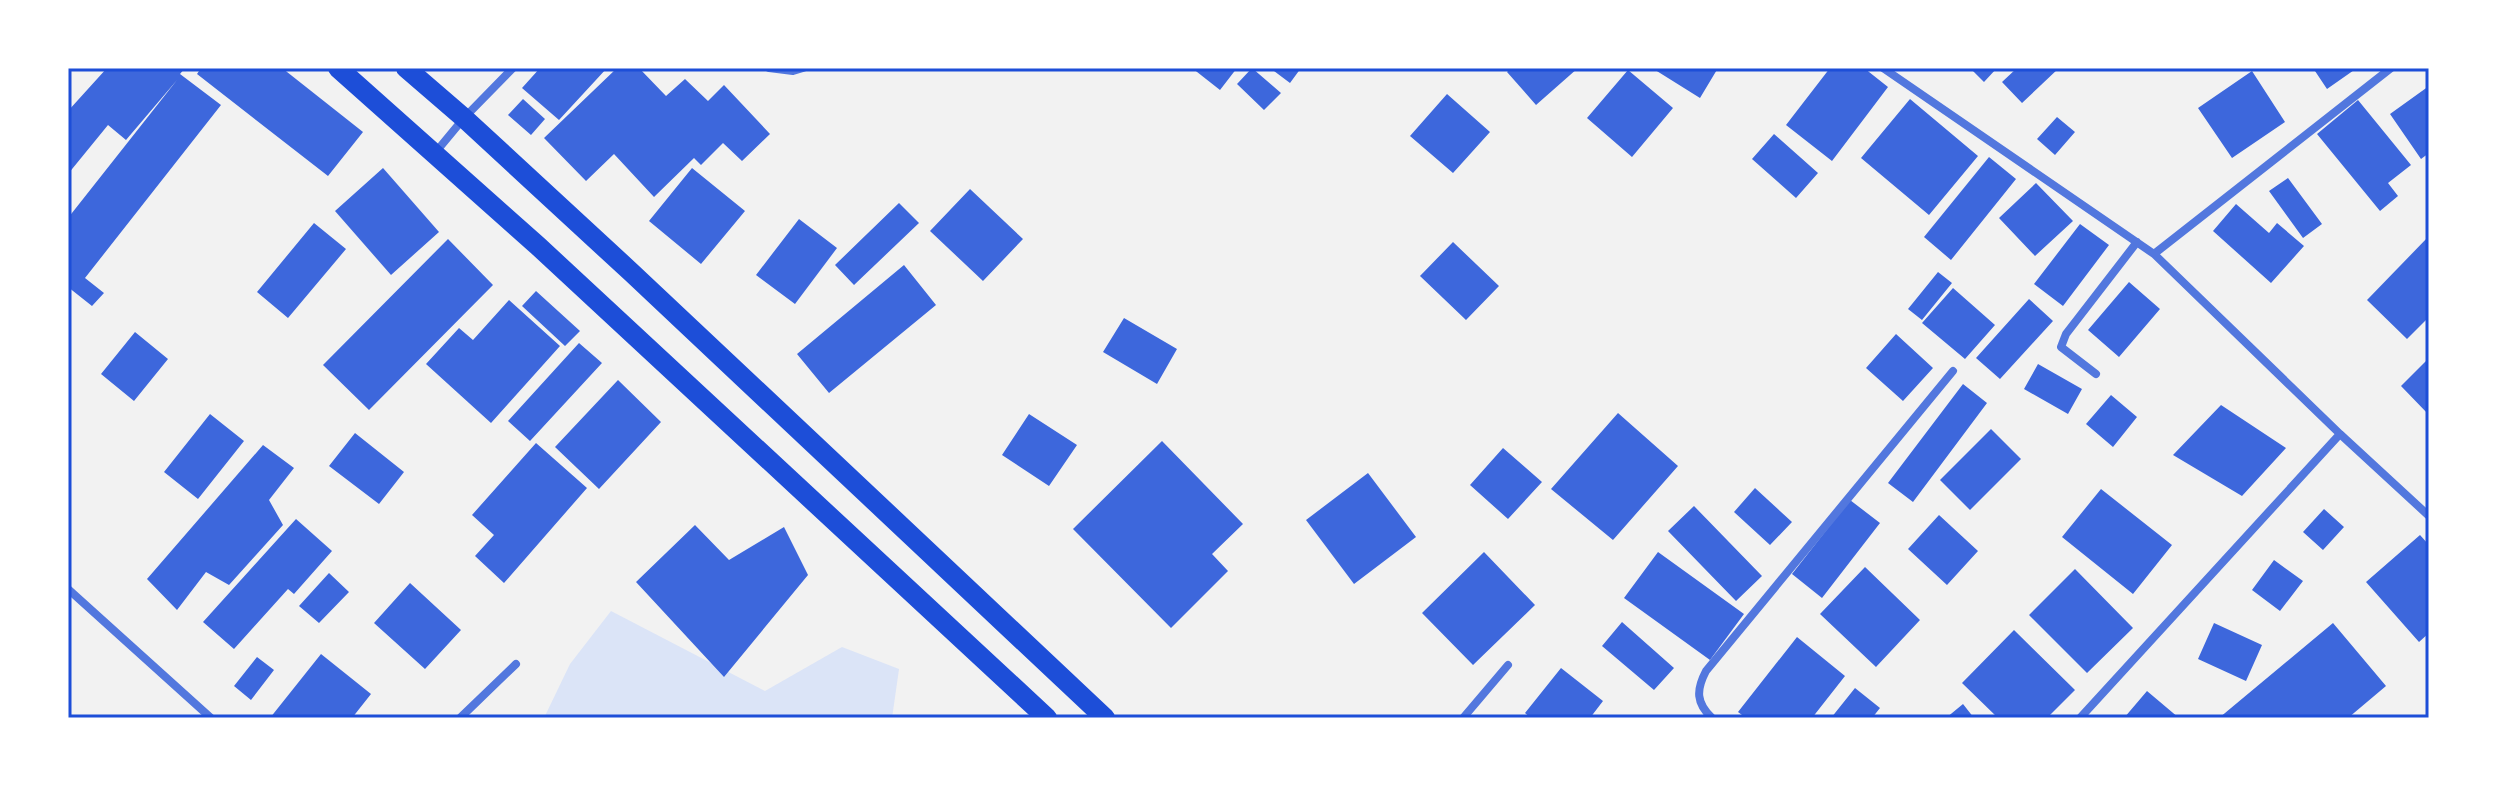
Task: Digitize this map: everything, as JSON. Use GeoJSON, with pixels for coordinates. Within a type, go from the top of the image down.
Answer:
{"type":"FeatureCollection","features":[{"type":"Feature","properties":{"kind":"main road"},"geometry":{"type":"LineString","coordinates":[[338,68],[538,246],[1047,718]]}},
{"type":"Feature","properties":{"kind":"main road"},"geometry":{"type":"LineString","coordinates":[[406,68],[464,118],[1105,718]]}},
{"type":"Feature","properties":{"kind":"street"},"geometry":{"type":"LineString","coordinates":[[434,153],[513,68]]}},
{"type":"Feature","properties":{"kind":"street"},"geometry":{"type":"LineString","coordinates":[[769,68],[793,71],[803,68]]}},
{"type":"Feature","properties":{"kind":"street"},"geometry":{"type":"LineString","coordinates":[[1883,68],[2154,254],[2429,516]]}},
{"type":"Feature","properties":{"kind":"street"},"geometry":{"type":"LineString","coordinates":[[2154,254],[2391,68]]}},
{"type":"Feature","properties":{"kind":"street"},"geometry":{"type":"LineString","coordinates":[[2096,374],[2061,347],[2066,334],[2137,242]]}},
{"type":"Feature","properties":{"kind":"street"},"geometry":{"type":"LineString","coordinates":[[1712,718],[1698,700],[1700,682],[1706,671],[1953,371]]}},
{"type":"Feature","properties":{"kind":"street"},"geometry":{"type":"LineString","coordinates":[[2080,718],[2340,434]]}},
{"type":"Feature","properties":{"kind":"street"},"geometry":{"type":"LineString","coordinates":[[68,589],[211,718]]}},
{"type":"Feature","properties":{"kind":"street"},"geometry":{"type":"LineString","coordinates":[[460,718],[516,664]]}},
{"type":"Feature","properties":{"kind":"street"},"geometry":{"type":"LineString","coordinates":[[1463,718],[1508,665]]}},
{"type":"Feature","properties":{"kind":"shaded area"},"geometry":{"type":"Polygon","coordinates":[[[611,611],[765,691],[842,647],[899,669],[892,718],[544,718],[570,664],[611,611]]]}},
{"type":"Feature","properties":{"kind":"building"},"geometry":{"type":"Polygon","coordinates":[[[107,68],[185,68],[180,74],[221,105],[85,278],[104,293],[92,306],[68,287],[68,218],[177,80],[126,140],[108,125],[68,174],[68,111],[107,68]]]}},
{"type":"Feature","properties":{"kind":"building"},"geometry":{"type":"Polygon","coordinates":[[[201,68],[282,68],[363,132],[328,176],[197,74],[201,68]]]}},
{"type":"Feature","properties":{"kind":"building"},"geometry":{"type":"Polygon","coordinates":[[[540,68],[607,68],[559,120],[522,88],[540,68]]]}},
{"type":"Feature","properties":{"kind":"building"},"geometry":{"type":"Polygon","coordinates":[[[617,68],[639,68],[666,96],[685,79],[708,101],[724,85],[770,134],[742,161],[723,143],[701,165],[694,158],[654,197],[614,154],[586,181],[544,138],[617,68]]]}},
{"type":"Feature","properties":{"kind":"building"},"geometry":{"type":"Polygon","coordinates":[[[1192,68],[1237,68],[1220,90],[1192,68]]]}},
{"type":"Feature","properties":{"kind":"building"},"geometry":{"type":"Polygon","coordinates":[[[1252,68],[1281,93],[1264,110],[1237,84],[1252,68]]]}},
{"type":"Feature","properties":{"kind":"building"},"geometry":{"type":"Polygon","coordinates":[[[1270,68],[1301,68],[1290,83],[1270,68]]]}},
{"type":"Feature","properties":{"kind":"building"},"geometry":{"type":"Polygon","coordinates":[[[1511,68],[1578,68],[1536,105],[1507,72],[1511,68]]]}},
{"type":"Feature","properties":{"kind":"building"},"geometry":{"type":"Polygon","coordinates":[[[1652,68],[1718,68],[1700,98],[1652,68]]]}},
{"type":"Feature","properties":{"kind":"building"},"geometry":{"type":"Polygon","coordinates":[[[1830,68],[1864,68],[1888,87],[1832,161],[1786,125],[1830,68]]]}},
{"type":"Feature","properties":{"kind":"building"},"geometry":{"type":"Polygon","coordinates":[[[1970,68],[1997,68],[1984,82],[1970,68]]]}},
{"type":"Feature","properties":{"kind":"building"},"geometry":{"type":"Polygon","coordinates":[[[2017,68],[2059,68],[2022,103],[2002,82],[2017,68]]]}},
{"type":"Feature","properties":{"kind":"building"},"geometry":{"type":"Polygon","coordinates":[[[2313,68],[2357,68],[2327,89],[2313,68]]]}},
{"type":"Feature","properties":{"kind":"building"},"geometry":{"type":"Polygon","coordinates":[[[1628,70],[1673,108],[1632,157],[1587,118],[1628,70]]]}},
{"type":"Feature","properties":{"kind":"building"},"geometry":{"type":"Polygon","coordinates":[[[2252,71],[2285,122],[2232,158],[2198,108],[2252,71]]]}},
{"type":"Feature","properties":{"kind":"building"},"geometry":{"type":"Polygon","coordinates":[[[2429,86],[2429,153],[2421,159],[2390,114],[2429,86]]]}},
{"type":"Feature","properties":{"kind":"building"},"geometry":{"type":"Polygon","coordinates":[[[1447,94],[1490,132],[1453,173],[1410,136],[1447,94]]]}},
{"type":"Feature","properties":{"kind":"building"},"geometry":{"type":"Polygon","coordinates":[[[523,99],[545,119],[531,135],[508,115],[523,99]]]}},
{"type":"Feature","properties":{"kind":"building"},"geometry":{"type":"Polygon","coordinates":[[[1910,99],[1978,156],[1929,215],[1861,158],[1910,99]]]}},
{"type":"Feature","properties":{"kind":"building"},"geometry":{"type":"Polygon","coordinates":[[[2358,100],[2411,165],[2388,183],[2398,196],[2380,211],[2317,134],[2358,100]]]}},
{"type":"Feature","properties":{"kind":"building"},"geometry":{"type":"Polygon","coordinates":[[[2057,117],[2075,132],[2055,155],[2037,139],[2057,117]]]}},
{"type":"Feature","properties":{"kind":"building"},"geometry":{"type":"Polygon","coordinates":[[[1774,134],[1818,173],[1796,198],[1752,159],[1774,134]]]}},
{"type":"Feature","properties":{"kind":"building"},"geometry":{"type":"Polygon","coordinates":[[[1989,157],[2016,179],[1951,260],[1924,237],[1989,157]]]}},
{"type":"Feature","properties":{"kind":"building"},"geometry":{"type":"Polygon","coordinates":[[[383,168],[439,232],[391,275],[335,211],[383,168]]]}},
{"type":"Feature","properties":{"kind":"building"},"geometry":{"type":"Polygon","coordinates":[[[692,168],[745,211],[701,264],[649,221],[692,168]]]}},
{"type":"Feature","properties":{"kind":"building"},"geometry":{"type":"Polygon","coordinates":[[[2288,178],[2322,224],[2303,238],[2269,191],[2288,178]]]}},
{"type":"Feature","properties":{"kind":"building"},"geometry":{"type":"Polygon","coordinates":[[[2036,183],[2073,221],[2035,256],[1999,218],[2036,183]]]}},
{"type":"Feature","properties":{"kind":"building"},"geometry":{"type":"Polygon","coordinates":[[[970,189],[1023,239],[983,281],[930,231],[970,189]]]}},
{"type":"Feature","properties":{"kind":"building"},"geometry":{"type":"Polygon","coordinates":[[[899,203],[919,223],[854,285],[835,265],[899,203]]]}},
{"type":"Feature","properties":{"kind":"building"},"geometry":{"type":"Polygon","coordinates":[[[2236,204],[2269,233],[2277,223],[2304,246],[2271,283],[2213,231],[2236,204]]]}},
{"type":"Feature","properties":{"kind":"building"},"geometry":{"type":"Polygon","coordinates":[[[799,219],[837,248],[795,304],[756,275],[799,219]]]}},
{"type":"Feature","properties":{"kind":"building"},"geometry":{"type":"Polygon","coordinates":[[[314,223],[346,249],[288,318],[257,292],[314,223]]]}},
{"type":"Feature","properties":{"kind":"building"},"geometry":{"type":"Polygon","coordinates":[[[2080,224],[2109,245],[2063,306],[2034,284],[2080,224]]]}},
{"type":"Feature","properties":{"kind":"building"},"geometry":{"type":"Polygon","coordinates":[[[2429,236],[2429,317],[2407,339],[2367,300],[2429,236]]]}},
{"type":"Feature","properties":{"kind":"building"},"geometry":{"type":"Polygon","coordinates":[[[448,239],[493,285],[369,410],[323,365],[448,239]]]}},
{"type":"Feature","properties":{"kind":"building"},"geometry":{"type":"Polygon","coordinates":[[[1453,242],[1499,286],[1466,320],[1420,276],[1453,242]]]}},
{"type":"Feature","properties":{"kind":"building"},"geometry":{"type":"Polygon","coordinates":[[[904,265],[936,305],[829,393],[797,354],[904,265]]]}},
{"type":"Feature","properties":{"kind":"building"},"geometry":{"type":"Polygon","coordinates":[[[1938,272],[1952,283],[1922,320],[1908,309],[1938,272]]]}},
{"type":"Feature","properties":{"kind":"building"},"geometry":{"type":"Polygon","coordinates":[[[2129,282],[2160,309],[2119,357],[2088,330],[2129,282]]]}},
{"type":"Feature","properties":{"kind":"building"},"geometry":{"type":"Polygon","coordinates":[[[1953,288],[1995,325],[1965,359],[1922,323],[1953,288]]]}},
{"type":"Feature","properties":{"kind":"building"},"geometry":{"type":"Polygon","coordinates":[[[536,291],[580,331],[565,346],[522,306],[536,291]]]}},
{"type":"Feature","properties":{"kind":"building"},"geometry":{"type":"Polygon","coordinates":[[[2029,299],[2053,321],[2000,379],[1976,358],[2029,299]]]}},
{"type":"Feature","properties":{"kind":"building"},"geometry":{"type":"Polygon","coordinates":[[[509,300],[560,346],[491,423],[426,364],[459,328],[473,340],[509,300]]]}},
{"type":"Feature","properties":{"kind":"building"},"geometry":{"type":"Polygon","coordinates":[[[1124,318],[1177,349],[1157,384],[1103,352],[1124,318]]]}},
{"type":"Feature","properties":{"kind":"building"},"geometry":{"type":"Polygon","coordinates":[[[135,332],[168,359],[134,401],[101,374],[135,332]]]}},
{"type":"Feature","properties":{"kind":"building"},"geometry":{"type":"Polygon","coordinates":[[[1896,334],[1933,368],[1903,401],[1866,368],[1896,334]]]}},
{"type":"Feature","properties":{"kind":"building"},"geometry":{"type":"Polygon","coordinates":[[[579,343],[602,363],[530,441],[508,421],[579,343]]]}},
{"type":"Feature","properties":{"kind":"building"},"geometry":{"type":"Polygon","coordinates":[[[2429,358],[2429,415],[2401,386],[2429,358]]]}},
{"type":"Feature","properties":{"kind":"building"},"geometry":{"type":"Polygon","coordinates":[[[2038,364],[2082,389],[2068,414],[2024,389],[2038,364]]]}},
{"type":"Feature","properties":{"kind":"building"},"geometry":{"type":"Polygon","coordinates":[[[618,380],[661,422],[599,489],[555,447],[618,380]]]}},
{"type":"Feature","properties":{"kind":"building"},"geometry":{"type":"Polygon","coordinates":[[[1963,384],[1987,403],[1913,502],[1888,483],[1963,384]]]}},
{"type":"Feature","properties":{"kind":"building"},"geometry":{"type":"Polygon","coordinates":[[[2111,395],[2137,417],[2113,447],[2086,424],[2111,395]]]}},
{"type":"Feature","properties":{"kind":"building"},"geometry":{"type":"Polygon","coordinates":[[[2221,405],[2286,448],[2242,496],[2173,455],[2221,405]]]}},
{"type":"Feature","properties":{"kind":"building"},"geometry":{"type":"Polygon","coordinates":[[[1618,413],[1678,466],[1613,540],[1551,489],[1618,413]]]}},
{"type":"Feature","properties":{"kind":"building"},"geometry":{"type":"Polygon","coordinates":[[[210,414],[244,441],[198,499],[164,472],[210,414]]]}},
{"type":"Feature","properties":{"kind":"building"},"geometry":{"type":"Polygon","coordinates":[[[1029,414],[1077,445],[1049,486],[1002,455],[1029,414]]]}},
{"type":"Feature","properties":{"kind":"building"},"geometry":{"type":"Polygon","coordinates":[[[1991,429],[2021,459],[1970,510],[1940,480],[1991,429]]]}},
{"type":"Feature","properties":{"kind":"building"},"geometry":{"type":"Polygon","coordinates":[[[355,433],[404,472],[379,504],[329,466],[355,433]]]}},
{"type":"Feature","properties":{"kind":"building"},"geometry":{"type":"Polygon","coordinates":[[[1162,441],[1243,524],[1212,554],[1228,571],[1171,628],[1073,529],[1162,441]]]}},
{"type":"Feature","properties":{"kind":"building"},"geometry":{"type":"Polygon","coordinates":[[[536,443],[587,488],[504,583],[475,556],[494,535],[472,515],[536,443]]]}},
{"type":"Feature","properties":{"kind":"building"},"geometry":{"type":"Polygon","coordinates":[[[263,445],[294,468],[269,500],[283,525],[229,585],[206,572],[177,610],[147,579],[263,445]]]}},
{"type":"Feature","properties":{"kind":"building"},"geometry":{"type":"Polygon","coordinates":[[[1503,448],[1542,482],[1508,519],[1470,485],[1503,448]]]}},
{"type":"Feature","properties":{"kind":"building"},"geometry":{"type":"Polygon","coordinates":[[[1368,473],[1416,537],[1354,584],[1306,520],[1368,473]]]}},
{"type":"Feature","properties":{"kind":"building"},"geometry":{"type":"Polygon","coordinates":[[[1755,488],[1792,522],[1770,545],[1734,512],[1755,488]]]}},
{"type":"Feature","properties":{"kind":"building"},"geometry":{"type":"Polygon","coordinates":[[[2101,489],[2172,545],[2133,594],[2062,537],[2101,489]]]}},
{"type":"Feature","properties":{"kind":"building"},"geometry":{"type":"Polygon","coordinates":[[[1850,500],[1880,523],[1822,598],[1792,574],[1850,500]]]}},
{"type":"Feature","properties":{"kind":"building"},"geometry":{"type":"Polygon","coordinates":[[[1694,506],[1762,576],[1736,601],[1668,531],[1694,506]]]}},
{"type":"Feature","properties":{"kind":"building"},"geometry":{"type":"Polygon","coordinates":[[[2324,509],[2344,527],[2323,550],[2303,532],[2324,509]]]}},
{"type":"Feature","properties":{"kind":"building"},"geometry":{"type":"Polygon","coordinates":[[[1939,515],[1978,551],[1947,585],[1908,549],[1939,515]]]}},
{"type":"Feature","properties":{"kind":"building"},"geometry":{"type":"Polygon","coordinates":[[[296,519],[332,551],[294,594],[288,589],[234,649],[203,622],[296,519]]]}},
{"type":"Feature","properties":{"kind":"building"},"geometry":{"type":"Polygon","coordinates":[[[695,525],[729,560],[784,527],[808,575],[724,677],[636,582],[695,525]]]}},
{"type":"Feature","properties":{"kind":"building"},"geometry":{"type":"Polygon","coordinates":[[[2420,535],[2429,545],[2429,633],[2419,642],[2366,582],[2420,535]]]}},
{"type":"Feature","properties":{"kind":"building"},"geometry":{"type":"Polygon","coordinates":[[[1484,552],[1535,605],[1473,665],[1422,613],[1484,552]]]}},
{"type":"Feature","properties":{"kind":"building"},"geometry":{"type":"Polygon","coordinates":[[[1658,552],[1744,614],[1710,660],[1624,598],[1658,552]]]}},
{"type":"Feature","properties":{"kind":"building"},"geometry":{"type":"Polygon","coordinates":[[[2274,560],[2303,581],[2280,611],[2252,590],[2274,560]]]}},
{"type":"Feature","properties":{"kind":"building"},"geometry":{"type":"Polygon","coordinates":[[[1865,567],[1920,620],[1876,667],[1820,614],[1865,567]]]}},
{"type":"Feature","properties":{"kind":"building"},"geometry":{"type":"Polygon","coordinates":[[[2075,569],[2133,628],[2087,673],[2029,615],[2075,569]]]}},
{"type":"Feature","properties":{"kind":"building"},"geometry":{"type":"Polygon","coordinates":[[[329,573],[349,592],[319,623],[299,606],[329,573]]]}},
{"type":"Feature","properties":{"kind":"building"},"geometry":{"type":"Polygon","coordinates":[[[410,583],[461,630],[425,669],[374,623],[410,583]]]}},
{"type":"Feature","properties":{"kind":"building"},"geometry":{"type":"Polygon","coordinates":[[[1622,622],[1674,668],[1654,690],[1602,646],[1622,622]]]}},
{"type":"Feature","properties":{"kind":"building"},"geometry":{"type":"Polygon","coordinates":[[[2214,623],[2262,645],[2246,681],[2198,659],[2214,623]]]}},
{"type":"Feature","properties":{"kind":"building"},"geometry":{"type":"Polygon","coordinates":[[[2333,623],[2386,686],[2348,718],[2219,718],[2333,623]]]}},
{"type":"Feature","properties":{"kind":"building"},"geometry":{"type":"Polygon","coordinates":[[[2014,630],[2075,690],[2047,718],[1998,718],[1962,683],[2014,630]]]}},
{"type":"Feature","properties":{"kind":"building"},"geometry":{"type":"Polygon","coordinates":[[[1797,637],[1845,676],[1812,718],[1746,718],[1738,712],[1797,637]]]}},
{"type":"Feature","properties":{"kind":"building"},"geometry":{"type":"Polygon","coordinates":[[[321,654],[371,694],[352,718],[270,718],[321,654]]]}},
{"type":"Feature","properties":{"kind":"building"},"geometry":{"type":"Polygon","coordinates":[[[257,657],[274,670],[251,700],[234,686],[257,657]]]}},
{"type":"Feature","properties":{"kind":"building"},"geometry":{"type":"Polygon","coordinates":[[[1561,668],[1603,701],[1590,718],[1531,718],[1525,713],[1561,668]]]}},
{"type":"Feature","properties":{"kind":"building"},"geometry":{"type":"Polygon","coordinates":[[[1855,688],[1880,708],[1872,718],[1831,718],[1855,688]]]}},
{"type":"Feature","properties":{"kind":"building"},"geometry":{"type":"Polygon","coordinates":[[[2147,691],[2179,718],[2124,718],[2147,691]]]}},
{"type":"Feature","properties":{"kind":"building"},"geometry":{"type":"Polygon","coordinates":[[[1963,704],[1974,718],[1946,718],[1963,704]]]}}]}
